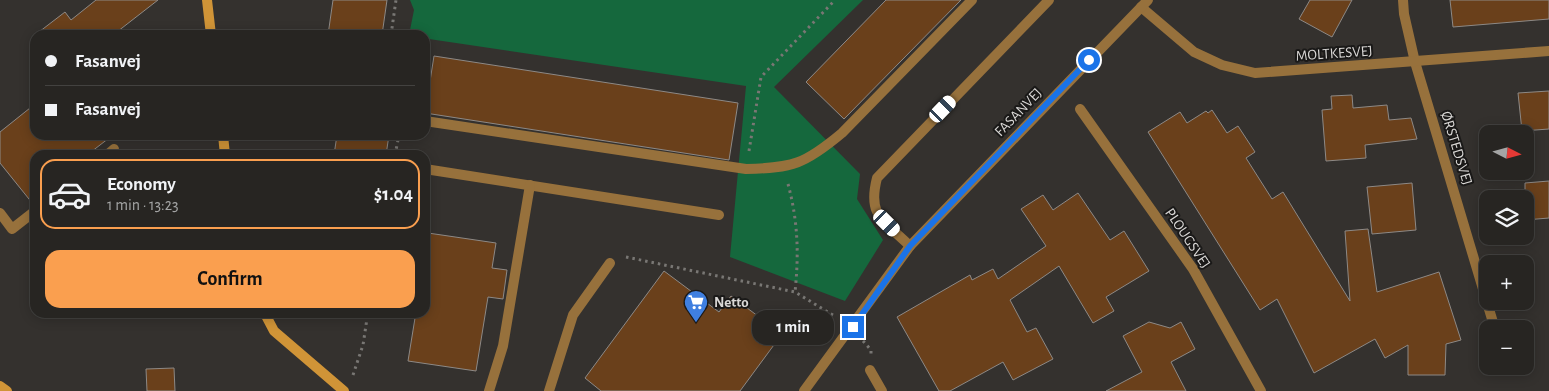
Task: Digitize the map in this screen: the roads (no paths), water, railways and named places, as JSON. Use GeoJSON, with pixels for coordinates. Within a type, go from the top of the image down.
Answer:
{"type":"FeatureCollection","features":[{"type":"Feature","properties":{"kind":"street"},"geometry":{"type":"LineString","coordinates":[[207,0],[210,30]]}},
{"type":"Feature","properties":{"kind":"street"},"geometry":{"type":"LineString","coordinates":[[430,122],[746,169],[784,168],[820,152],[842,134],[972,0]]}},
{"type":"Feature","properties":{"kind":"street"},"geometry":{"type":"LineString","coordinates":[[910,246],[875,211],[873,194],[877,178],[1049,0]]}},
{"type":"Feature","properties":{"kind":"street","name":"ØRSTEDSVEJ"},"geometry":{"type":"LineString","coordinates":[[1403,0],[1404,14],[1415,62],[1492,320]]}},
{"type":"Feature","properties":{"kind":"street","name":"FASANVEJ"},"geometry":{"type":"LineString","coordinates":[[804,391],[853,327],[910,246],[1144,3]]}},
{"type":"Feature","properties":{"kind":"street","name":"MOLTKESVEJ"},"geometry":{"type":"LineString","coordinates":[[1144,3],[1194,52],[1222,65],[1255,73],[1549,52]]}},
{"type":"Feature","properties":{"kind":"street","name":"PLOUGSVEJ"},"geometry":{"type":"LineString","coordinates":[[1080,109],[1192,269],[1260,391]]}},
{"type":"Feature","properties":{"kind":"street"},"geometry":{"type":"LineString","coordinates":[[430,170],[719,215]]}},
{"type":"Feature","properties":{"kind":"street"},"geometry":{"type":"LineString","coordinates":[[489,391],[503,346],[530,185]]}},
{"type":"Feature","properties":{"kind":"street"},"geometry":{"type":"LineString","coordinates":[[0,213],[12,229],[30,215]]}},
{"type":"Feature","properties":{"kind":"street"},"geometry":{"type":"LineString","coordinates":[[549,391],[573,315],[610,263]]}},
{"type":"Feature","properties":{"kind":"street"},"geometry":{"type":"LineString","coordinates":[[267,318],[274,331],[344,391]]}},
{"type":"Feature","properties":{"kind":"street"},"geometry":{"type":"LineString","coordinates":[[870,370],[882,391]]}},
{"type":"Feature","properties":{"kind":"street"},"geometry":{"type":"LineString","coordinates":[[0,386],[7,391]]}},
{"type":"Feature","properties":{"kind":"place","name":"Netto"},"geometry":{"type":"Point","coordinates":[696,323]}}]}
